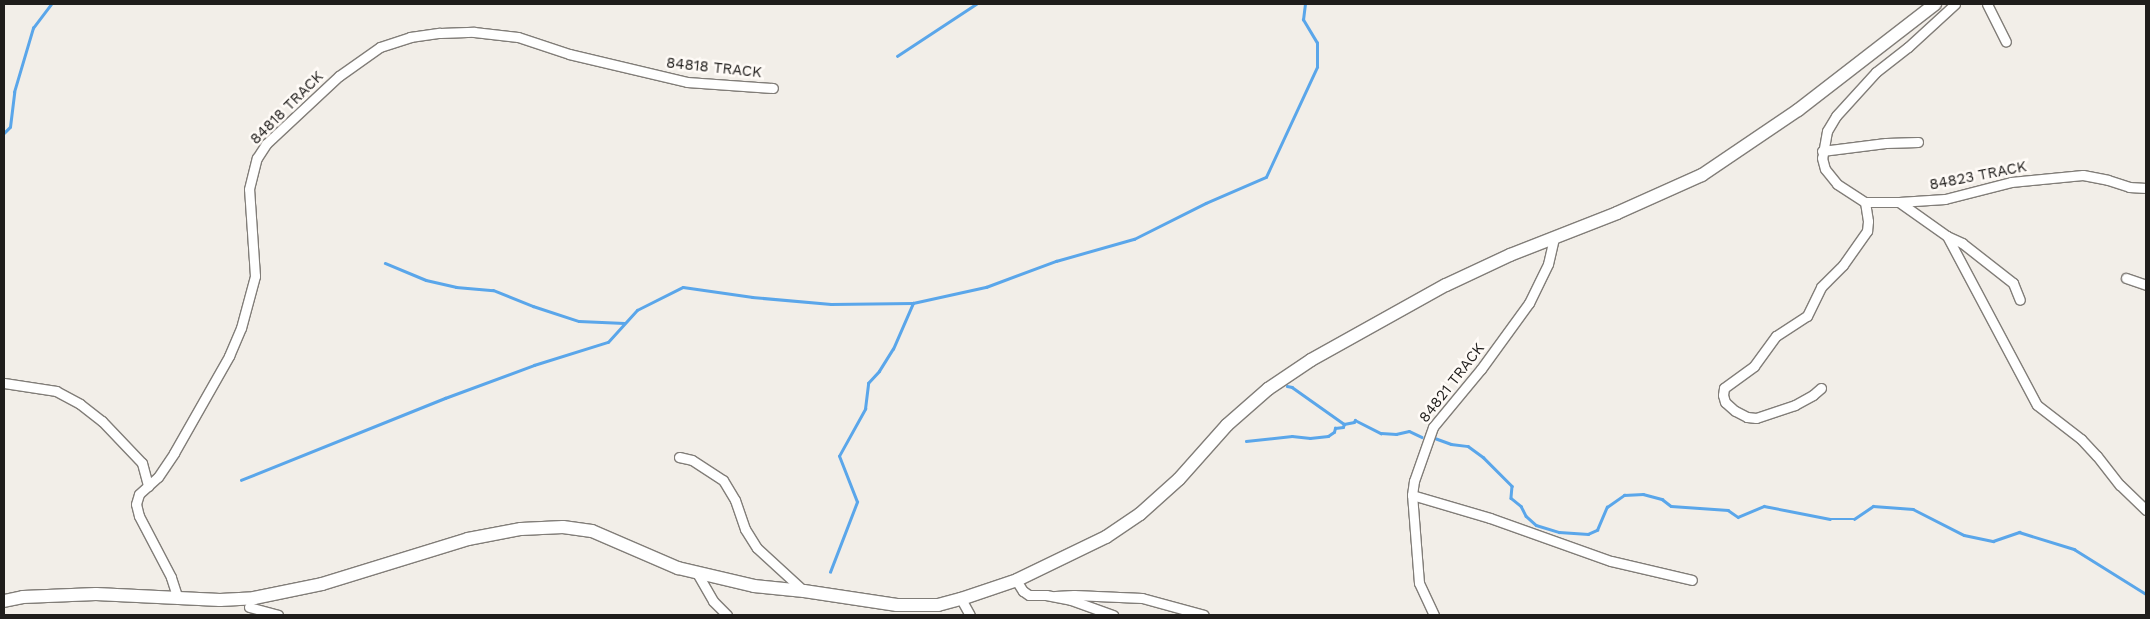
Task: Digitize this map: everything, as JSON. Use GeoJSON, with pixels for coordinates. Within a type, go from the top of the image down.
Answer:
{"type":"FeatureCollection","features":[{"type":"Feature","properties":{"kind":"street"},"geometry":{"type":"LineString","coordinates":[[250,607],[468,539],[520,529],[563,527],[592,531],[637,552],[698,573],[754,586],[804,591],[897,605],[938,604],[961,599],[1016,580],[1106,537],[1140,514],[1179,479],[1227,425],[1268,389],[1311,360],[1446,285],[1510,255],[1617,213],[1702,174],[1798,110],[1936,4]]}},
{"type":"Feature","properties":{"kind":"street"},"geometry":{"type":"LineString","coordinates":[[1821,388],[1813,396],[1795,405],[1756,418],[1747,417],[1735,410],[1725,402],[1723,395],[1724,388],[1754,366],[1776,336],[1806,316],[1821,287],[1843,265],[1867,231],[1868,221],[1865,202],[1837,184],[1825,169],[1822,151],[1827,131],[1836,116],[1876,72],[1955,4]]}},
{"type":"Feature","properties":{"kind":"street"},"geometry":{"type":"LineString","coordinates":[[1987,4],[2006,42]]}},
{"type":"Feature","properties":{"kind":"street","name":"84818 TRACK"},"geometry":{"type":"LineString","coordinates":[[178,599],[171,577],[139,516],[136,504],[139,494],[158,477],[182,440],[229,356],[241,328],[255,276],[249,188],[257,158],[266,144],[339,76],[380,48],[410,37],[440,33],[474,32],[518,37],[569,54],[687,82],[773,88]]}},
{"type":"Feature","properties":{"kind":"street"},"geometry":{"type":"LineString","coordinates":[[1822,151],[1886,143],[1918,142]]}},
{"type":"Feature","properties":{"kind":"street","name":"84823 TRACK"},"geometry":{"type":"LineString","coordinates":[[1865,202],[1945,199],[2025,180],[2083,175],[2129,187],[2146,188]]}},
{"type":"Feature","properties":{"kind":"street"},"geometry":{"type":"LineString","coordinates":[[1899,202],[1932,223],[1947,236],[1962,243],[2013,283],[2020,300]]}},
{"type":"Feature","properties":{"kind":"street"},"geometry":{"type":"LineString","coordinates":[[1947,236],[2037,405],[2081,439],[2098,456],[2120,486],[2146,510]]}},
{"type":"Feature","properties":{"kind":"street","name":"84821 TRACK"},"geometry":{"type":"LineString","coordinates":[[1434,615],[1419,583],[1412,495],[1414,481],[1433,427],[1481,369],[1529,304],[1548,264],[1554,237]]}},
{"type":"Feature","properties":{"kind":"street"},"geometry":{"type":"LineString","coordinates":[[2126,278],[2146,285]]}},
{"type":"Feature","properties":{"kind":"street"},"geometry":{"type":"LineString","coordinates":[[4,383],[56,391],[80,404],[102,421],[142,463],[148,486]]}},
{"type":"Feature","properties":{"kind":"street"},"geometry":{"type":"LineString","coordinates":[[679,457],[692,460],[723,480],[735,500],[745,529],[756,548],[804,591]]}},
{"type":"Feature","properties":{"kind":"street"},"geometry":{"type":"LineString","coordinates":[[1412,495],[1490,518],[1611,561],[1692,580]]}},
{"type":"Feature","properties":{"kind":"street"},"geometry":{"type":"LineString","coordinates":[[698,573],[713,601],[727,615]]}},
{"type":"Feature","properties":{"kind":"street"},"geometry":{"type":"LineString","coordinates":[[1016,580],[1023,591],[1030,595],[1142,598],[1204,615]]}},
{"type":"Feature","properties":{"kind":"street"},"geometry":{"type":"LineString","coordinates":[[4,600],[23,597],[96,594],[220,600],[278,615]]}},
{"type":"Feature","properties":{"kind":"street"},"geometry":{"type":"LineString","coordinates":[[1055,596],[1113,615]]}},
{"type":"Feature","properties":{"kind":"street"},"geometry":{"type":"LineString","coordinates":[[961,599],[970,615]]}},
{"type":"Feature","properties":{"kind":"waterway"},"geometry":{"type":"LineString","coordinates":[[4,133],[10,127],[14,92],[33,28],[51,4]]}},
{"type":"Feature","properties":{"kind":"waterway"},"geometry":{"type":"LineString","coordinates":[[897,56],[976,4]]}},
{"type":"Feature","properties":{"kind":"waterway"},"geometry":{"type":"LineString","coordinates":[[241,480],[445,398],[534,365],[608,342],[637,310],[683,287],[752,297],[831,304],[913,303],[986,287],[1056,261],[1134,239],[1206,203],[1266,177],[1317,67],[1317,43],[1303,20],[1305,4]]}},
{"type":"Feature","properties":{"kind":"waterway"},"geometry":{"type":"LineString","coordinates":[[385,263],[426,280],[456,287],[493,290],[579,321],[624,323]]}},
{"type":"Feature","properties":{"kind":"waterway"},"geometry":{"type":"LineString","coordinates":[[830,572],[857,502],[839,456],[865,409],[868,383],[879,371],[893,349],[913,303]]}},
{"type":"Feature","properties":{"kind":"waterway"},"geometry":{"type":"LineString","coordinates":[[1287,386],[1292,387],[1344,424],[1354,422],[1355,420],[1381,433],[1396,434],[1409,431],[1422,437]]}},
{"type":"Feature","properties":{"kind":"waterway"},"geometry":{"type":"LineString","coordinates":[[1246,441],[1292,436],[1310,438],[1328,436],[1334,432],[1335,428],[1343,427],[1344,424]]}},
{"type":"Feature","properties":{"kind":"waterway"},"geometry":{"type":"LineString","coordinates":[[1432,437],[1451,444],[1468,446],[1483,457],[1512,486],[1511,498],[1521,506],[1526,516],[1536,525],[1559,532],[1588,534],[1597,530],[1607,507],[1624,495],[1643,494],[1662,499],[1671,506],[1728,510],[1738,517],[1764,506],[1830,519],[1854,519],[1873,506],[1913,509],[1964,535],[1993,541],[2019,532],[2074,549],[2146,594]]}}]}
